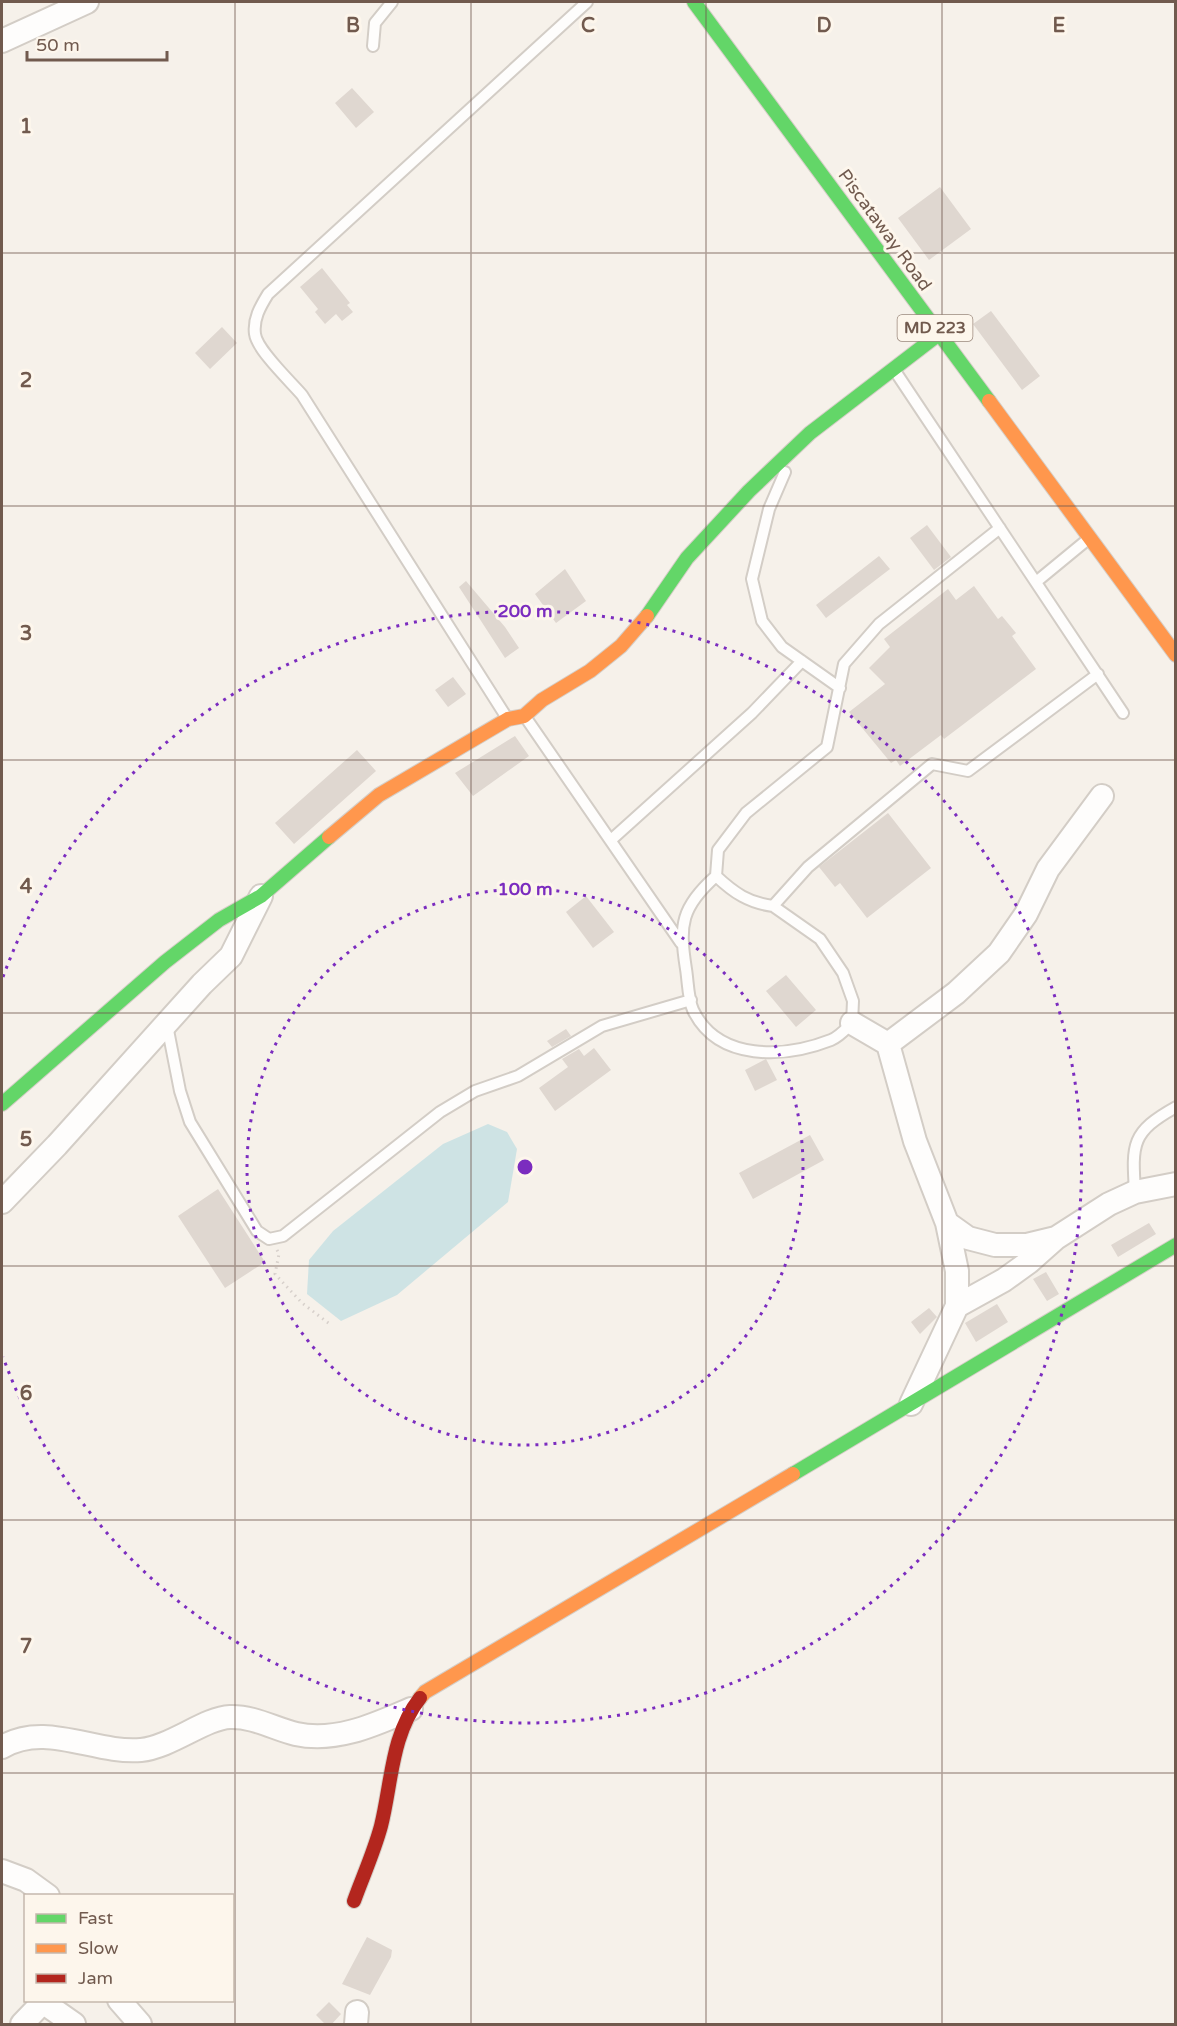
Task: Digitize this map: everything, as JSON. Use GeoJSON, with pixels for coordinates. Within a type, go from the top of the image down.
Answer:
{"type":"FeatureCollection","features":[{"type":"Feature","properties":{"kind":"street"},"geometry":{"type":"LineString","coordinates":[[2,41],[87,2]]}},
{"type":"Feature","properties":{"kind":"street","name":"Piscataway Road"},"geometry":{"type":"LineString","coordinates":[[694,2],[1176,655]]}},
{"type":"Feature","properties":{"kind":"street"},"geometry":{"type":"LineString","coordinates":[[2,1104],[165,962],[219,920],[261,896],[379,795],[508,719],[524,716],[542,700],[597,665],[621,646],[642,624],[687,558],[798,444],[939,334]]}},
{"type":"Feature","properties":{"kind":"street"},"geometry":{"type":"LineString","coordinates":[[888,1044],[956,993],[999,953],[1026,914],[1048,868],[1102,796]]}},
{"type":"Feature","properties":{"kind":"street"},"geometry":{"type":"LineString","coordinates":[[2,1202],[167,1025],[202,984],[231,956],[261,896]]}},
{"type":"Feature","properties":{"kind":"street"},"geometry":{"type":"LineString","coordinates":[[852,1023],[888,1044],[915,1141],[947,1223],[957,1271],[957,1306],[911,1404]]}},
{"type":"Feature","properties":{"kind":"street"},"geometry":{"type":"LineString","coordinates":[[957,1306],[1004,1280],[1056,1238],[1109,1204],[1135,1192],[1176,1184]]}},
{"type":"Feature","properties":{"kind":"street"},"geometry":{"type":"LineString","coordinates":[[947,1223],[968,1238],[995,1245],[1027,1245],[1056,1238]]}},
{"type":"Feature","properties":{"kind":"street"},"geometry":{"type":"LineString","coordinates":[[354,1901],[380,1828],[400,1731],[411,1709],[425,1692],[527,1634],[1176,1245]]}},
{"type":"Feature","properties":{"kind":"street"},"geometry":{"type":"LineString","coordinates":[[2,1747],[23,1739],[45,1737],[113,1749],[142,1750],[166,1743],[216,1719],[230,1717],[248,1719],[299,1734],[339,1734],[372,1726],[411,1709]]}},
{"type":"Feature","properties":{"kind":"street"},"geometry":{"type":"LineString","coordinates":[[2,1870],[26,1880],[45,1894]]}},
{"type":"Feature","properties":{"kind":"street"},"geometry":{"type":"LineString","coordinates":[[22,2025],[44,2002],[74,2025]]}},
{"type":"Feature","properties":{"kind":"street"},"geometry":{"type":"LineString","coordinates":[[120,2002],[140,2025]]}},
{"type":"Feature","properties":{"kind":"lane"},"geometry":{"type":"LineString","coordinates":[[373,46],[375,24],[392,2]]}},
{"type":"Feature","properties":{"kind":"lane"},"geometry":{"type":"LineString","coordinates":[[508,719],[302,395],[262,348],[255,336],[257,313],[268,294],[586,2]]}},
{"type":"Feature","properties":{"kind":"lane"},"geometry":{"type":"LineString","coordinates":[[893,368],[1123,713]]}},
{"type":"Feature","properties":{"kind":"lane"},"geometry":{"type":"LineString","coordinates":[[798,444],[768,509],[752,579],[762,621],[783,647],[840,688]]}},
{"type":"Feature","properties":{"kind":"lane"},"geometry":{"type":"LineString","coordinates":[[716,876],[734,892],[754,903],[774,906],[820,939],[846,982],[853,1001],[852,1023],[833,1039],[803,1048],[758,1052],[738,1050],[713,1036],[693,1010],[681,935],[686,911],[699,891],[716,876],[718,850],[746,813],[827,747],[844,664],[879,624],[1000,528]]}},
{"type":"Feature","properties":{"kind":"lane"},"geometry":{"type":"LineString","coordinates":[[1036,582],[1090,538]]}},
{"type":"Feature","properties":{"kind":"lane"},"geometry":{"type":"LineString","coordinates":[[611,840],[752,713],[802,661]]}},
{"type":"Feature","properties":{"kind":"lane"},"geometry":{"type":"LineString","coordinates":[[774,906],[808,867],[932,764],[968,771],[1098,674]]}},
{"type":"Feature","properties":{"kind":"lane"},"geometry":{"type":"LineString","coordinates":[[524,716],[682,944]]}},
{"type":"Feature","properties":{"kind":"lane"},"geometry":{"type":"LineString","coordinates":[[167,1025],[180,1091],[190,1122],[257,1231],[269,1239],[283,1236],[440,1112],[475,1092],[518,1076],[602,1026],[691,1000]]}},
{"type":"Feature","properties":{"kind":"lane"},"geometry":{"type":"LineString","coordinates":[[1135,1192],[1133,1152],[1139,1136],[1156,1118],[1176,1107]]}},
{"type":"Feature","properties":{"kind":"path"},"geometry":{"type":"LineString","coordinates":[[269,1239],[279,1254],[275,1275],[302,1304],[331,1325]]}},
{"type":"Feature","properties":{"kind":"shaded area"},"geometry":{"type":"Polygon","coordinates":[[[488,1124],[507,1132],[517,1149],[508,1202],[397,1295],[341,1321],[307,1294],[309,1260],[333,1231],[443,1144],[488,1124]]]}},
{"type":"Feature","properties":{"kind":"building"},"geometry":{"type":"Polygon","coordinates":[[[352,88],[374,112],[356,128],[335,103],[352,88]]]}},
{"type":"Feature","properties":{"kind":"building"},"geometry":{"type":"Polygon","coordinates":[[[940,187],[971,229],[929,260],[898,218],[940,187]]]}},
{"type":"Feature","properties":{"kind":"building"},"geometry":{"type":"Polygon","coordinates":[[[322,268],[350,303],[347,305],[353,312],[342,321],[336,314],[325,324],[315,312],[318,309],[300,287],[322,268]]]}},
{"type":"Feature","properties":{"kind":"building"},"geometry":{"type":"Polygon","coordinates":[[[991,311],[1040,376],[1022,390],[973,324],[991,311]]]}},
{"type":"Feature","properties":{"kind":"building"},"geometry":{"type":"Polygon","coordinates":[[[222,327],[237,343],[210,369],[195,353],[222,327]]]}},
{"type":"Feature","properties":{"kind":"building"},"geometry":{"type":"Polygon","coordinates":[[[927,525],[951,557],[934,570],[910,538],[927,525]]]}},
{"type":"Feature","properties":{"kind":"building"},"geometry":{"type":"Polygon","coordinates":[[[879,556],[890,569],[826,618],[816,605],[879,556]]]}},
{"type":"Feature","properties":{"kind":"building"},"geometry":{"type":"Polygon","coordinates":[[[565,569],[586,601],[556,623],[535,594],[565,569]]]}},
{"type":"Feature","properties":{"kind":"building"},"geometry":{"type":"Polygon","coordinates":[[[466,581],[505,627],[519,648],[505,658],[459,587],[466,581]]]}},
{"type":"Feature","properties":{"kind":"building"},"geometry":{"type":"Polygon","coordinates":[[[974,586],[998,619],[1002,616],[1016,633],[1012,636],[1036,669],[944,739],[941,735],[900,766],[896,760],[891,763],[849,712],[885,684],[869,668],[890,647],[884,639],[948,589],[956,600],[974,586]]]}},
{"type":"Feature","properties":{"kind":"building"},"geometry":{"type":"Polygon","coordinates":[[[453,677],[466,694],[448,707],[435,690],[453,677]]]}},
{"type":"Feature","properties":{"kind":"building"},"geometry":{"type":"Polygon","coordinates":[[[515,736],[529,756],[473,796],[455,773],[515,736]]]}},
{"type":"Feature","properties":{"kind":"building"},"geometry":{"type":"Polygon","coordinates":[[[357,750],[376,771],[294,844],[275,823],[357,750]]]}},
{"type":"Feature","properties":{"kind":"building"},"geometry":{"type":"Polygon","coordinates":[[[888,813],[931,868],[867,918],[840,883],[835,887],[819,867],[888,813]]]}},
{"type":"Feature","properties":{"kind":"building"},"geometry":{"type":"Polygon","coordinates":[[[586,896],[614,932],[593,948],[566,912],[586,896]]]}},
{"type":"Feature","properties":{"kind":"building"},"geometry":{"type":"Polygon","coordinates":[[[786,975],[816,1010],[796,1027],[766,991],[786,975]]]}},
{"type":"Feature","properties":{"kind":"building"},"geometry":{"type":"Polygon","coordinates":[[[566,1029],[571,1036],[552,1047],[547,1041],[566,1029]]]}},
{"type":"Feature","properties":{"kind":"building"},"geometry":{"type":"Polygon","coordinates":[[[594,1048],[611,1070],[555,1111],[539,1088],[568,1067],[562,1059],[579,1049],[584,1056],[594,1048]]]}},
{"type":"Feature","properties":{"kind":"building"},"geometry":{"type":"Polygon","coordinates":[[[766,1059],[777,1080],[755,1091],[745,1070],[766,1059]]]}},
{"type":"Feature","properties":{"kind":"building"},"geometry":{"type":"Polygon","coordinates":[[[810,1135],[824,1160],[753,1199],[739,1173],[810,1135]]]}},
{"type":"Feature","properties":{"kind":"building"},"geometry":{"type":"Polygon","coordinates":[[[218,1189],[265,1262],[225,1288],[178,1216],[218,1189]]]}},
{"type":"Feature","properties":{"kind":"building"},"geometry":{"type":"Polygon","coordinates":[[[1149,1223],[1156,1234],[1118,1257],[1111,1245],[1149,1223]]]}},
{"type":"Feature","properties":{"kind":"building"},"geometry":{"type":"Polygon","coordinates":[[[1046,1272],[1059,1294],[1047,1301],[1033,1279],[1046,1272]]]}},
{"type":"Feature","properties":{"kind":"building"},"geometry":{"type":"Polygon","coordinates":[[[997,1304],[1008,1322],[976,1342],[965,1323],[997,1304]]]}},
{"type":"Feature","properties":{"kind":"building"},"geometry":{"type":"Polygon","coordinates":[[[929,1308],[937,1317],[920,1334],[911,1322],[929,1308]]]}},
{"type":"Feature","properties":{"kind":"building"},"geometry":{"type":"Polygon","coordinates":[[[367,1937],[392,1950],[391,1957],[370,1995],[342,1984],[367,1937]]]}},
{"type":"Feature","properties":{"kind":"building"},"geometry":{"type":"Polygon","coordinates":[[[329,2002],[341,2014],[331,2025],[326,2025],[316,2015],[329,2002]]]}},
{"type":"Feature","properties":{"kind":"traffic: fast"},"geometry":{"type":"LineString","coordinates":[[694,2],[989,401]]}},
{"type":"Feature","properties":{"kind":"traffic: fast"},"geometry":{"type":"LineString","coordinates":[[647,616],[687,558],[749,491],[810,433],[939,334]]}},
{"type":"Feature","properties":{"kind":"traffic: fast"},"geometry":{"type":"LineString","coordinates":[[2,1104],[165,962],[219,920],[261,896],[329,837]]}},
{"type":"Feature","properties":{"kind":"traffic: fast"},"geometry":{"type":"LineString","coordinates":[[793,1474],[1176,1245]]}},
{"type":"Feature","properties":{"kind":"traffic: slow"},"geometry":{"type":"LineString","coordinates":[[989,401],[1176,655]]}},
{"type":"Feature","properties":{"kind":"traffic: slow"},"geometry":{"type":"LineString","coordinates":[[329,837],[379,795],[508,719],[524,716],[542,700],[590,671],[621,646],[647,616]]}},
{"type":"Feature","properties":{"kind":"traffic: slow"},"geometry":{"type":"LineString","coordinates":[[420,1698],[425,1692],[793,1474]]}},
{"type":"Feature","properties":{"kind":"traffic: jam"},"geometry":{"type":"LineString","coordinates":[[354,1901],[381,1826],[394,1759],[403,1727],[420,1698]]}}]}
